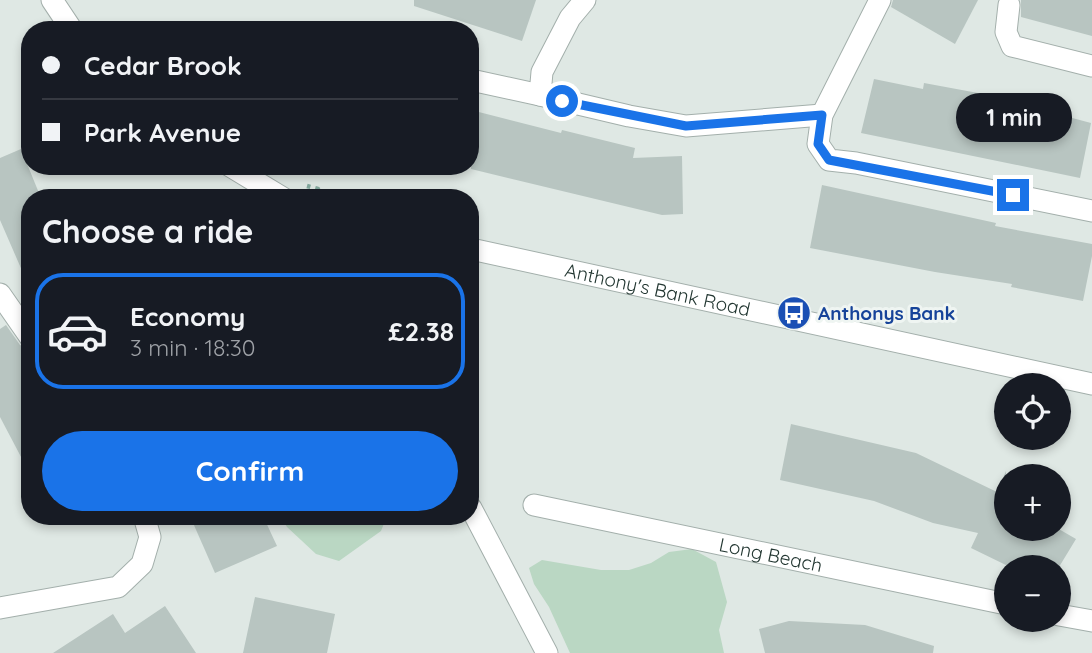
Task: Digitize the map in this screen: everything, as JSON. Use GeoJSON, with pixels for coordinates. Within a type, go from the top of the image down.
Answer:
{"type":"FeatureCollection","features":[{"type":"Feature","properties":{"kind":"street"},"geometry":{"type":"LineString","coordinates":[[52,0],[66,21]]}},
{"type":"Feature","properties":{"kind":"street"},"geometry":{"type":"LineString","coordinates":[[540,95],[542,72],[570,18],[586,0]]}},
{"type":"Feature","properties":{"kind":"street"},"geometry":{"type":"LineString","coordinates":[[880,0],[822,115],[818,144],[829,160],[856,163],[1092,211]]}},
{"type":"Feature","properties":{"kind":"street"},"geometry":{"type":"LineString","coordinates":[[1009,5],[1006,32],[1012,46],[1092,66]]}},
{"type":"Feature","properties":{"kind":"street"},"geometry":{"type":"LineString","coordinates":[[479,82],[629,116],[686,126],[822,115]]}},
{"type":"Feature","properties":{"kind":"street"},"geometry":{"type":"LineString","coordinates":[[245,175],[268,189]]}},
{"type":"Feature","properties":{"kind":"street","name":"Anthony's Bank Road"},"geometry":{"type":"LineString","coordinates":[[479,251],[1092,384]]}},
{"type":"Feature","properties":{"kind":"street"},"geometry":{"type":"LineString","coordinates":[[0,293],[21,324]]}},
{"type":"Feature","properties":{"kind":"street","name":"Long Beach"},"geometry":{"type":"LineString","coordinates":[[534,505],[994,601]]}},
{"type":"Feature","properties":{"kind":"street"},"geometry":{"type":"LineString","coordinates":[[479,523],[547,653]]}},
{"type":"Feature","properties":{"kind":"street"},"geometry":{"type":"LineString","coordinates":[[0,608],[118,587],[142,564],[150,537],[147,525]]}},
{"type":"Feature","properties":{"kind":"street"},"geometry":{"type":"LineString","coordinates":[[1071,615],[1091,616]]}},
{"type":"Feature","properties":{"kind":"green space"},"geometry":{"type":"Polygon","coordinates":[[[286,525],[383,525],[381,531],[339,561],[316,554],[286,525]]]}},
{"type":"Feature","properties":{"kind":"green space"},"geometry":{"type":"Polygon","coordinates":[[[692,549],[716,562],[727,602],[719,630],[724,653],[570,653],[549,607],[534,584],[529,568],[542,560],[601,570],[629,570],[651,563],[669,552],[692,549]]]}},
{"type":"Feature","properties":{"kind":"building"},"geometry":{"type":"Polygon","coordinates":[[[414,0],[536,0],[522,41],[479,27],[479,21],[460,21],[414,6],[414,0]]]}},
{"type":"Feature","properties":{"kind":"building"},"geometry":{"type":"Polygon","coordinates":[[[893,0],[978,0],[955,44],[891,7],[893,0]]]}},
{"type":"Feature","properties":{"kind":"building"},"geometry":{"type":"Polygon","coordinates":[[[1021,0],[1092,0],[1092,36],[1021,17],[1021,0]]]}},
{"type":"Feature","properties":{"kind":"building"},"geometry":{"type":"Polygon","coordinates":[[[874,79],[923,89],[924,83],[978,93],[1091,123],[1080,178],[861,133],[874,79]]]}},
{"type":"Feature","properties":{"kind":"building"},"geometry":{"type":"Polygon","coordinates":[[[479,112],[635,148],[633,158],[682,156],[683,214],[662,215],[479,171],[479,112]]]}},
{"type":"Feature","properties":{"kind":"building"},"geometry":{"type":"Polygon","coordinates":[[[21,149],[21,175],[32,175],[37,189],[21,189],[21,268],[0,220],[0,158],[21,149]]]}},
{"type":"Feature","properties":{"kind":"building"},"geometry":{"type":"Polygon","coordinates":[[[822,185],[996,223],[995,226],[1092,244],[1083,301],[1011,287],[1012,284],[810,248],[822,185]]]}},
{"type":"Feature","properties":{"kind":"building"},"geometry":{"type":"Polygon","coordinates":[[[6,325],[21,346],[21,457],[0,417],[0,329],[6,325]]]}},
{"type":"Feature","properties":{"kind":"building"},"geometry":{"type":"Polygon","coordinates":[[[791,424],[916,453],[994,491],[994,541],[1071,541],[1071,536],[1076,539],[1066,555],[994,555],[994,559],[971,548],[978,533],[933,523],[874,501],[780,480],[791,424]]]}},
{"type":"Feature","properties":{"kind":"building"},"geometry":{"type":"Polygon","coordinates":[[[194,525],[267,525],[277,546],[215,573],[194,525]]]}},
{"type":"Feature","properties":{"kind":"building"},"geometry":{"type":"Polygon","coordinates":[[[255,597],[335,614],[327,653],[243,653],[255,597]]]}},
{"type":"Feature","properties":{"kind":"building"},"geometry":{"type":"Polygon","coordinates":[[[165,606],[196,653],[53,653],[113,614],[125,633],[165,606]]]}},
{"type":"Feature","properties":{"kind":"building"},"geometry":{"type":"Polygon","coordinates":[[[789,621],[865,625],[934,646],[933,653],[765,653],[759,629],[789,621]]]}},
{"type":"Feature","properties":{"kind":"place","name":"Anthonys Bank"},"geometry":{"type":"Point","coordinates":[794,313]}},
{"type":"Feature","properties":{"kind":"route"},"geometry":{"type":"LineString","coordinates":[[562,101],[686,126],[822,115],[818,144],[829,160],[1013,195]]}}]}
